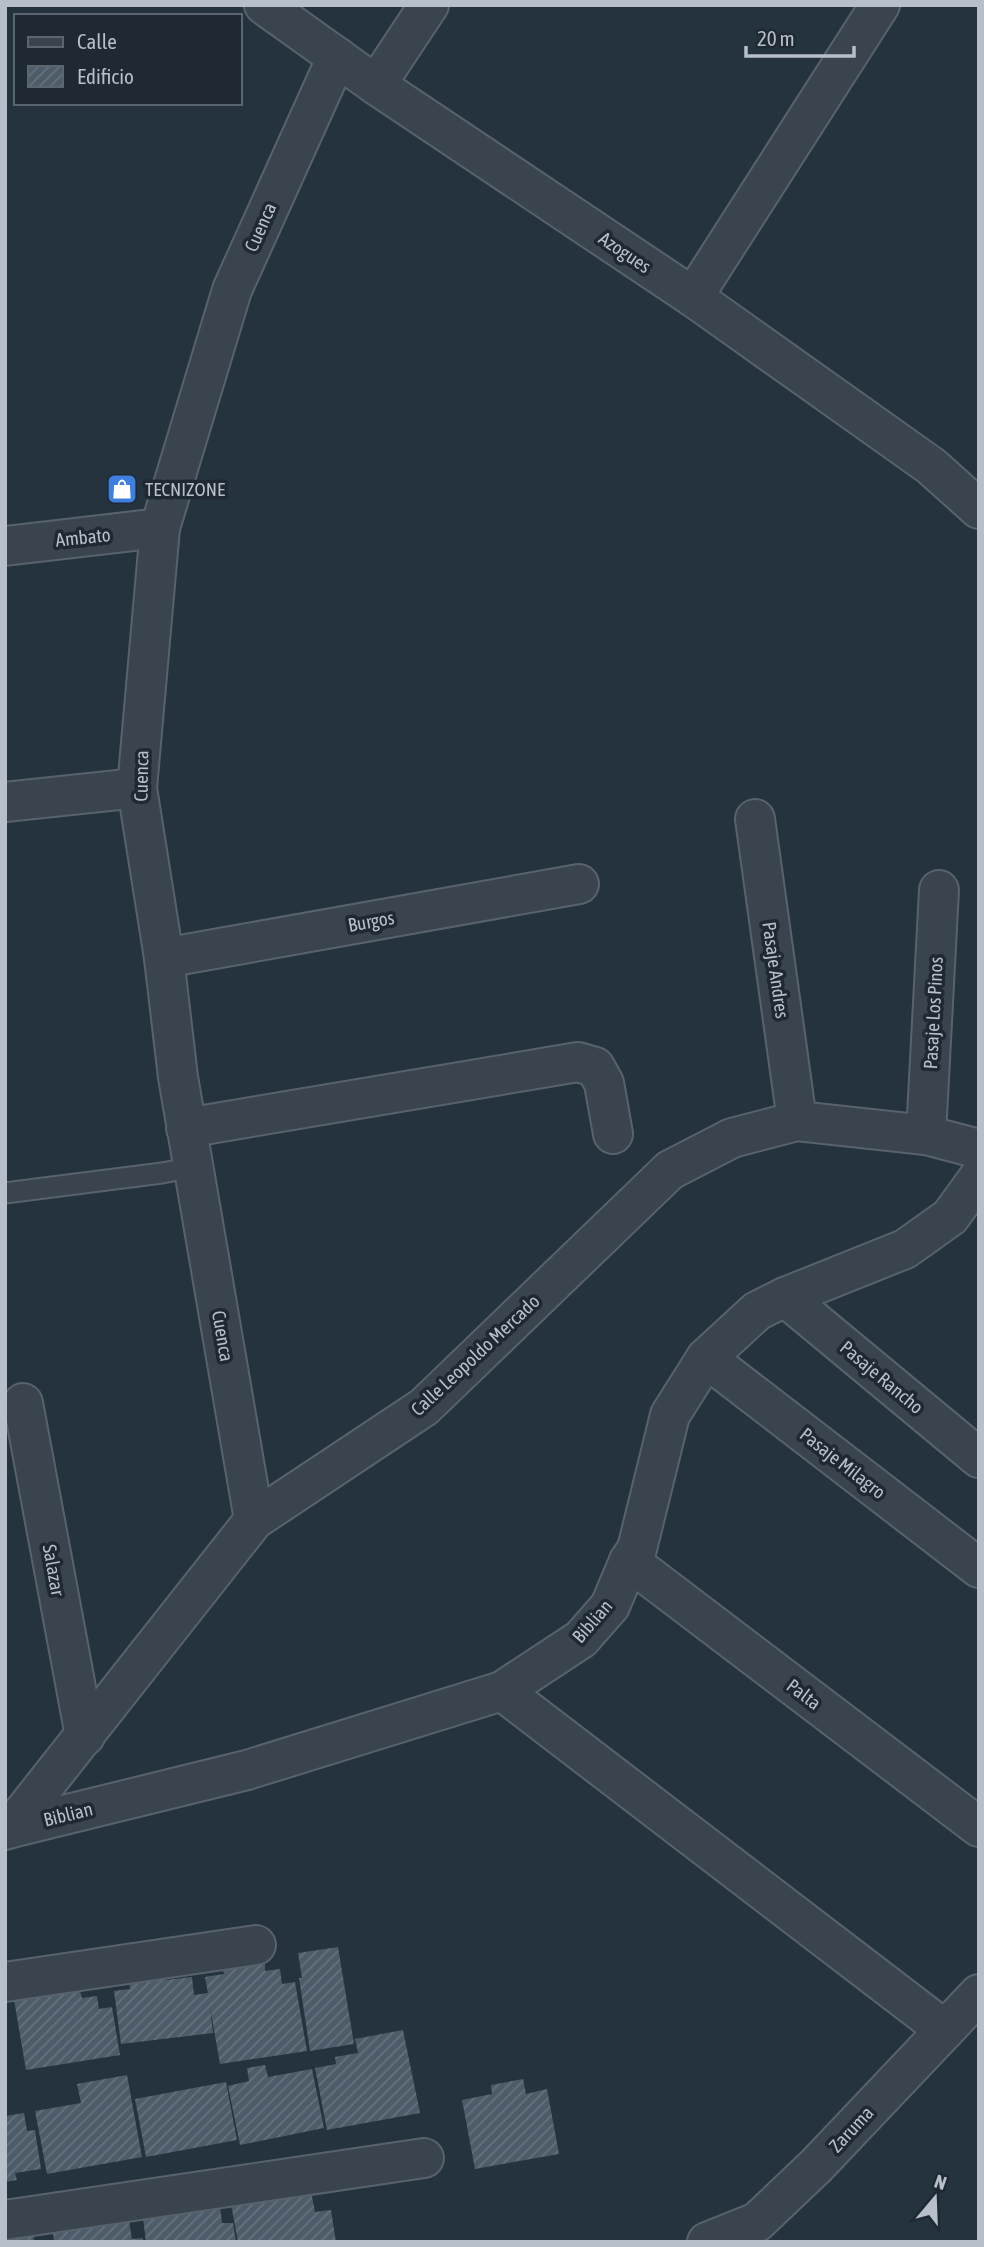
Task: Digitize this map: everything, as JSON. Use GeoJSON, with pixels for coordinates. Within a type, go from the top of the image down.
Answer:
{"type":"FeatureCollection","features":[{"type":"Feature","properties":{"kind":"street","name":"Azogues"},"geometry":{"type":"LineString","coordinates":[[264,5],[376,85],[693,297],[931,466],[979,509]]}},
{"type":"Feature","properties":{"kind":"street"},"geometry":{"type":"LineString","coordinates":[[376,85],[429,5]]}},
{"type":"Feature","properties":{"kind":"street"},"geometry":{"type":"LineString","coordinates":[[693,297],[880,5]]}},
{"type":"Feature","properties":{"kind":"street","name":"Cuenca"},"geometry":{"type":"LineString","coordinates":[[254,1520],[186,1128],[164,958],[137,788],[160,528],[232,290],[337,57]]}},
{"type":"Feature","properties":{"kind":"street","name":"Ambato"},"geometry":{"type":"LineString","coordinates":[[5,546],[160,528]]}},
{"type":"Feature","properties":{"kind":"street"},"geometry":{"type":"LineString","coordinates":[[5,802],[137,788]]}},
{"type":"Feature","properties":{"kind":"street","name":"Pasaje Andres"},"geometry":{"type":"LineString","coordinates":[[755,819],[797,1121]]}},
{"type":"Feature","properties":{"kind":"street","name":"Burgos"},"geometry":{"type":"LineString","coordinates":[[164,958],[579,884]]}},
{"type":"Feature","properties":{"kind":"street","name":"Pasaje Los Pinos"},"geometry":{"type":"LineString","coordinates":[[926,1135],[939,890]]}},
{"type":"Feature","properties":{"kind":"street"},"geometry":{"type":"LineString","coordinates":[[186,1128],[578,1062],[595,1067],[604,1083],[613,1134]]}},
{"type":"Feature","properties":{"kind":"street","name":"Calle Leopoldo Mercado"},"geometry":{"type":"LineString","coordinates":[[8,1829],[85,1736],[254,1520],[424,1406],[670,1170],[732,1138],[797,1121],[926,1135],[979,1149]]}},
{"type":"Feature","properties":{"kind":"street","name":"Biblian"},"geometry":{"type":"LineString","coordinates":[[8,1829],[247,1770],[502,1691],[581,1639],[610,1606],[637,1549],[670,1415],[706,1358],[757,1311],[905,1249],[950,1217],[979,1177]]}},
{"type":"Feature","properties":{"kind":"street","name":"Pasaje Rancho"},"geometry":{"type":"LineString","coordinates":[[785,1297],[979,1458]]}},
{"type":"Feature","properties":{"kind":"street","name":"Pasaje Milagro"},"geometry":{"type":"LineString","coordinates":[[706,1358],[979,1568]]}},
{"type":"Feature","properties":{"kind":"street","name":"Salazar"},"geometry":{"type":"LineString","coordinates":[[23,1403],[85,1736]]}},
{"type":"Feature","properties":{"kind":"street","name":"Palta"},"geometry":{"type":"LineString","coordinates":[[629,1562],[979,1827]]}},
{"type":"Feature","properties":{"kind":"street"},"geometry":{"type":"LineString","coordinates":[[502,1691],[944,2030]]}},
{"type":"Feature","properties":{"kind":"street"},"geometry":{"type":"LineString","coordinates":[[5,1982],[256,1945]]}},
{"type":"Feature","properties":{"kind":"street","name":"Zaruma"},"geometry":{"type":"LineString","coordinates":[[706,2242],[757,2222],[816,2166],[979,1994]]}},
{"type":"Feature","properties":{"kind":"street"},"geometry":{"type":"LineString","coordinates":[[5,2220],[424,2158]]}},
{"type":"Feature","properties":{"kind":"lane"},"geometry":{"type":"LineString","coordinates":[[5,1193],[193,1167]]}},
{"type":"Feature","properties":{"kind":"building"},"geometry":{"type":"Polygon","coordinates":[[[338,1947],[354,2044],[310,2051],[298,1953],[338,1947]]]}},
{"type":"Feature","properties":{"kind":"building"},"geometry":{"type":"Polygon","coordinates":[[[251,1954],[252,1966],[265,1964],[265,1971],[280,1969],[282,1984],[295,1982],[307,2051],[220,2064],[210,2007],[213,2033],[121,2044],[114,1991],[130,1989],[129,1980],[164,1966],[166,1980],[192,1977],[194,1995],[208,1993],[205,1977],[224,1974],[223,1969],[251,1954]]]}},
{"type":"Feature","properties":{"kind":"building"},"geometry":{"type":"Polygon","coordinates":[[[67,1975],[70,1993],[80,1991],[82,1998],[97,1996],[99,2009],[112,2007],[120,2055],[26,2070],[14,2000],[67,1975]]]}},
{"type":"Feature","properties":{"kind":"building"},"geometry":{"type":"Polygon","coordinates":[[[403,2030],[420,2113],[327,2130],[315,2068],[336,2064],[335,2057],[358,2053],[355,2039],[403,2030]]]}},
{"type":"Feature","properties":{"kind":"building"},"geometry":{"type":"Polygon","coordinates":[[[265,2065],[268,2077],[312,2069],[324,2128],[240,2145],[228,2086],[249,2081],[247,2068],[265,2065]]]}},
{"type":"Feature","properties":{"kind":"building"},"geometry":{"type":"Polygon","coordinates":[[[127,2075],[142,2157],[47,2174],[35,2111],[81,2103],[77,2084],[127,2075]]]}},
{"type":"Feature","properties":{"kind":"building"},"geometry":{"type":"Polygon","coordinates":[[[523,2079],[526,2094],[547,2089],[559,2154],[475,2169],[462,2100],[492,2094],[491,2085],[523,2079]]]}},
{"type":"Feature","properties":{"kind":"building"},"geometry":{"type":"Polygon","coordinates":[[[226,2082],[237,2140],[146,2157],[135,2099],[226,2082]]]}},
{"type":"Feature","properties":{"kind":"building"},"geometry":{"type":"Polygon","coordinates":[[[24,2113],[27,2131],[35,2130],[41,2169],[15,2173],[17,2180],[5,2182],[5,2116],[24,2113]]]}},
{"type":"Feature","properties":{"kind":"building"},"geometry":{"type":"Polygon","coordinates":[[[311,2191],[315,2212],[331,2210],[336,2242],[238,2242],[231,2204],[311,2191]]]}},
{"type":"Feature","properties":{"kind":"building"},"geometry":{"type":"Polygon","coordinates":[[[220,2206],[222,2223],[233,2223],[236,2242],[146,2242],[143,2218],[220,2206]]]}},
{"type":"Feature","properties":{"kind":"building"},"geometry":{"type":"Polygon","coordinates":[[[129,2221],[132,2239],[143,2238],[143,2242],[54,2242],[53,2231],[129,2221]]]}},
{"type":"Feature","properties":{"kind":"building"},"geometry":{"type":"Polygon","coordinates":[[[33,2231],[34,2242],[5,2242],[5,2235],[33,2231]]]}},
{"type":"Feature","properties":{"kind":"place","name":"TECNIZONE"},"geometry":{"type":"Point","coordinates":[122,489]}}]}
